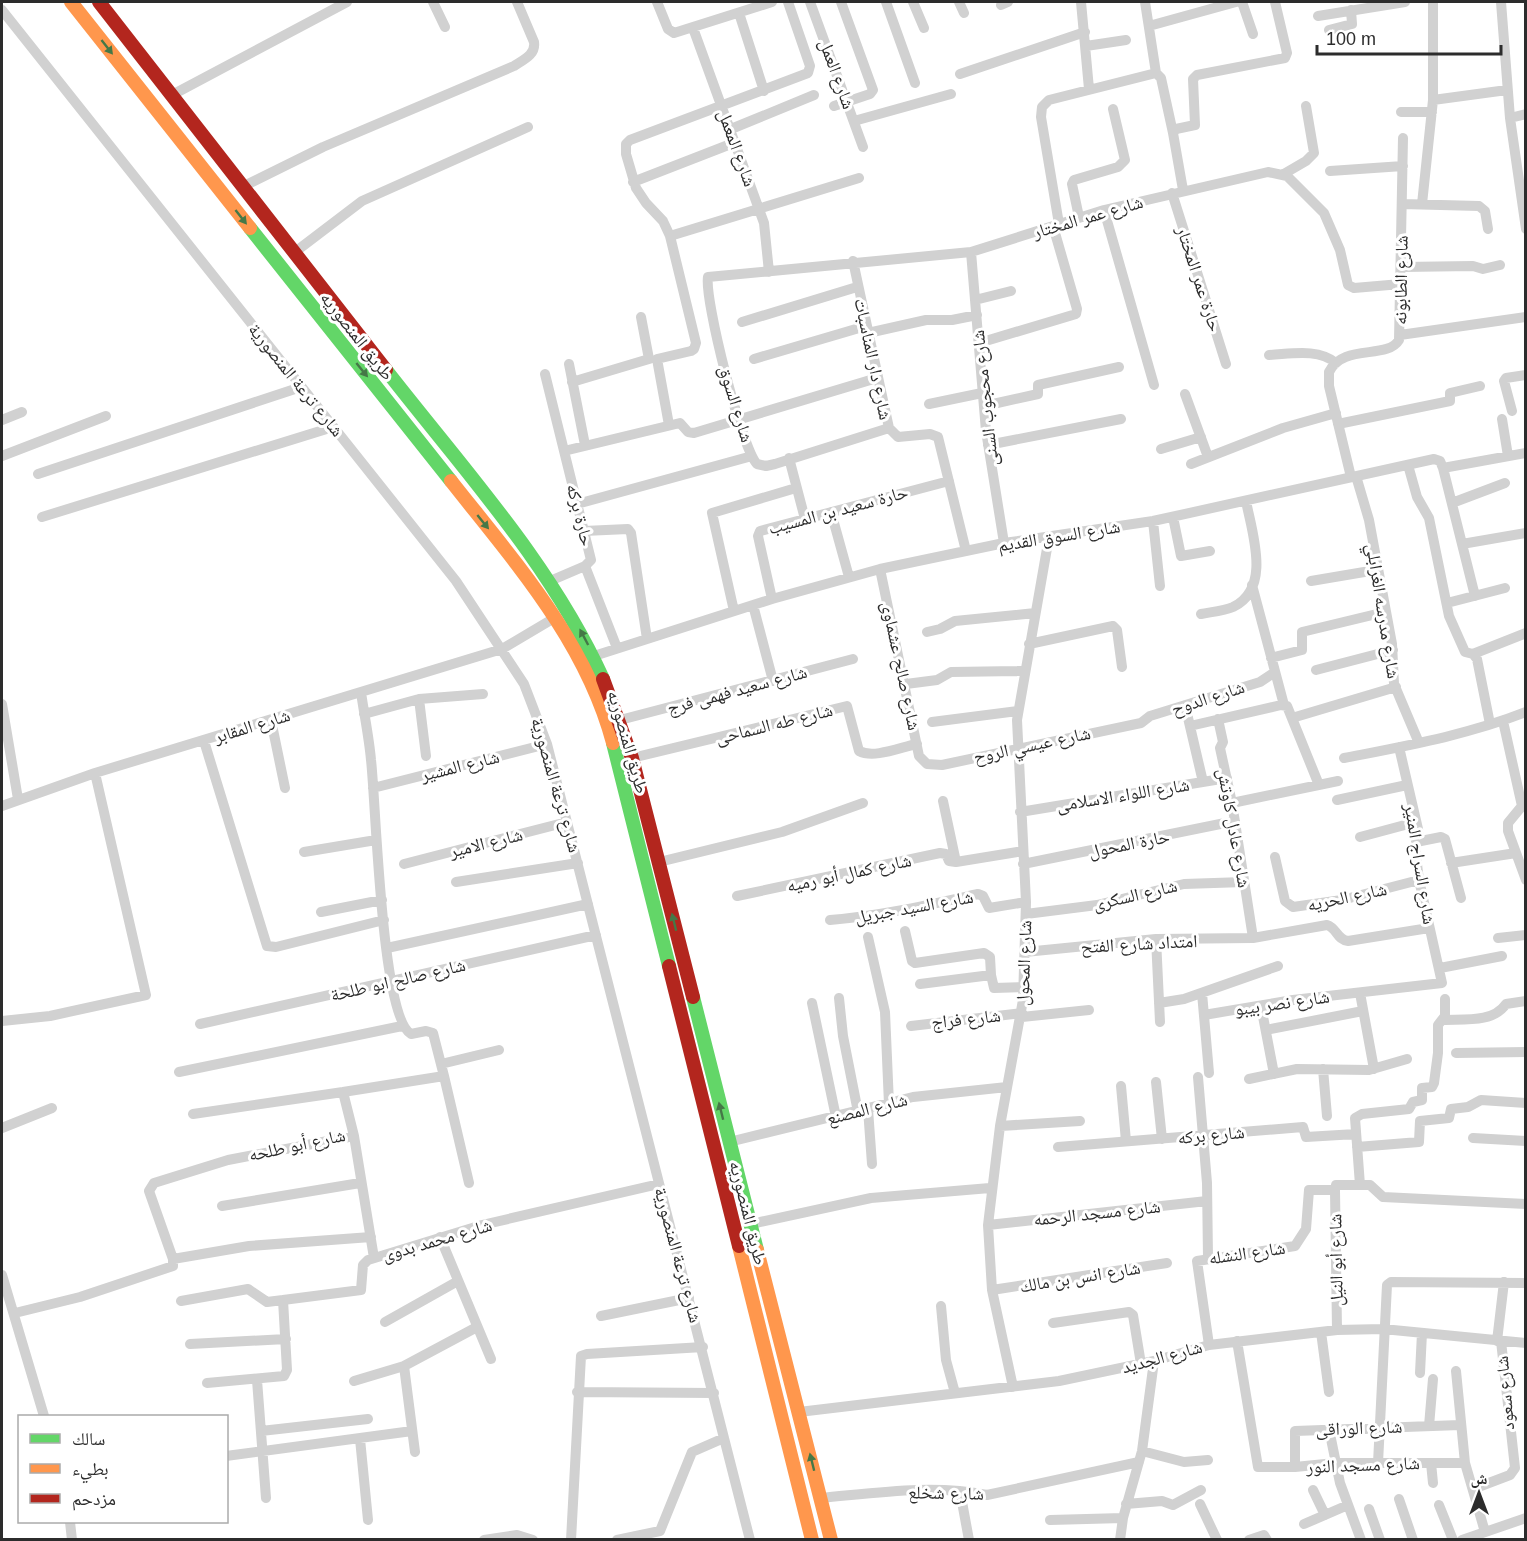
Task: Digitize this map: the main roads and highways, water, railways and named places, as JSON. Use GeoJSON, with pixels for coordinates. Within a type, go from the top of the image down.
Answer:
{"type":"FeatureCollection","features":[{"type":"Feature","properties":{"kind":"main road","name":"طريق المنصوريه"},"geometry":{"type":"LineString","coordinates":[[71,2],[556,617],[586,670],[604,715],[812,1539]]}},
{"type":"Feature","properties":{"kind":"main road","name":"طريق المنصوريه"},"geometry":{"type":"LineString","coordinates":[[99,2],[550,581],[594,656],[620,720],[660,862],[831,1539]]}},
{"type":"Feature","properties":{"kind":"main road"},"geometry":{"type":"LineString","coordinates":[[218,188],[235,175]]}},
{"type":"Feature","properties":{"kind":"main road"},"geometry":{"type":"LineString","coordinates":[[674,992],[690,988]]}}]}
